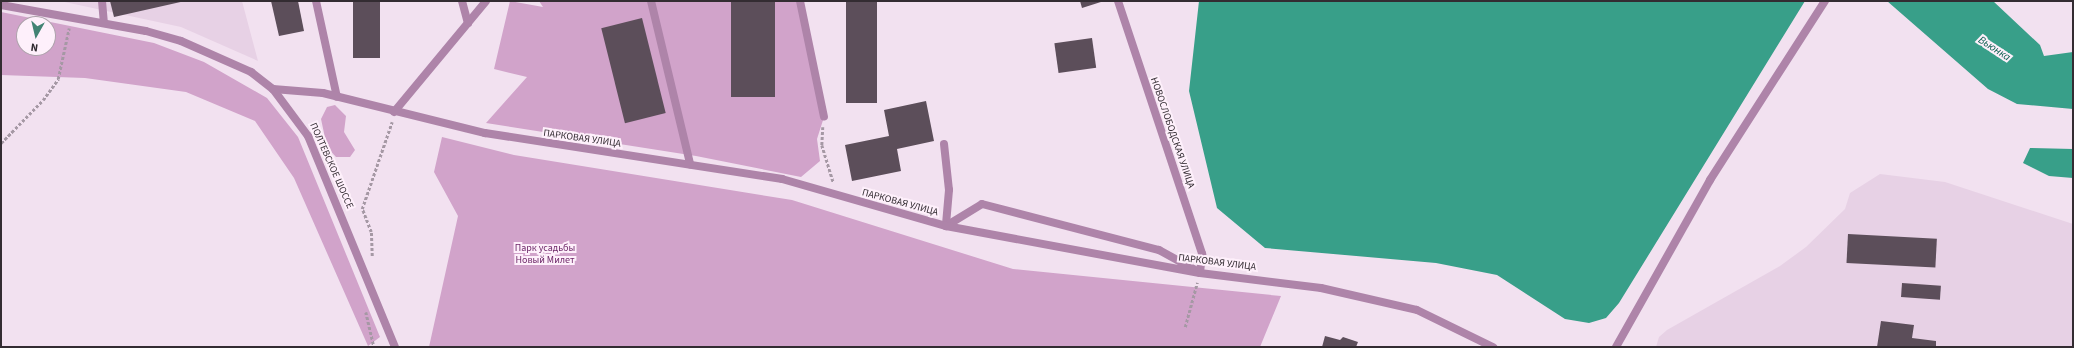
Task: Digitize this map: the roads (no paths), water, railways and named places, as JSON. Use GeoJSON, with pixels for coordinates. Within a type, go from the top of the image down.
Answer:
{"type":"FeatureCollection","features":[{"type":"Feature","properties":{"kind":"street"},"geometry":{"type":"LineString","coordinates":[[102,1],[104,23]]}},
{"type":"Feature","properties":{"kind":"street"},"geometry":{"type":"LineString","coordinates":[[316,1],[337,97]]}},
{"type":"Feature","properties":{"kind":"street"},"geometry":{"type":"LineString","coordinates":[[462,1],[468,23]]}},
{"type":"Feature","properties":{"kind":"street"},"geometry":{"type":"LineString","coordinates":[[394,112],[486,1]]}},
{"type":"Feature","properties":{"kind":"street"},"geometry":{"type":"LineString","coordinates":[[651,1],[690,164]]}},
{"type":"Feature","properties":{"kind":"street"},"geometry":{"type":"LineString","coordinates":[[800,1],[824,117]]}},
{"type":"Feature","properties":{"kind":"street","name":"НОВОСЛОБОДСКАЯ УЛИЦА"},"geometry":{"type":"LineString","coordinates":[[1118,1],[1202,254],[1200,273]]}},
{"type":"Feature","properties":{"kind":"street"},"geometry":{"type":"LineString","coordinates":[[1616,347],[1710,180],[1825,1]]}},
{"type":"Feature","properties":{"kind":"street","name":"ПОЛТЕВСКОЕ ШОССЕ"},"geometry":{"type":"LineString","coordinates":[[1,5],[104,23],[181,41],[251,72],[273,89],[308,136],[395,347]]}},
{"type":"Feature","properties":{"kind":"street","name":"ПАРКОВАЯ УЛИЦА"},"geometry":{"type":"LineString","coordinates":[[273,89],[337,97],[485,134],[782,179],[830,192],[878,209],[946,226],[1200,273],[1299,284],[1387,302],[1430,316],[1493,347]]}},
{"type":"Feature","properties":{"kind":"street"},"geometry":{"type":"LineString","coordinates":[[944,144],[949,190],[946,226]]}},
{"type":"Feature","properties":{"kind":"street"},"geometry":{"type":"LineString","coordinates":[[946,226],[982,204],[1159,250],[1200,273]]}},
{"type":"Feature","properties":{"kind":"water"},"geometry":{"type":"Polygon","coordinates":[[[1199,1],[1805,1],[1619,303],[1606,318],[1589,323],[1565,319],[1497,275],[1436,263],[1265,248],[1217,208],[1189,91],[1199,1]]]}},
{"type":"Feature","properties":{"kind":"water","name":"Вьюнка"},"geometry":{"type":"Polygon","coordinates":[[[1887,1],[1993,1],[2040,45],[2044,56],[2073,52],[2073,109],[2017,104],[1988,89],[1887,1]]]}},
{"type":"Feature","properties":{"kind":"water"},"geometry":{"type":"Polygon","coordinates":[[[2030,148],[2073,149],[2073,178],[2049,176],[2023,163],[2030,148]]]}},
{"type":"Feature","properties":{"kind":"park label","name":"Парк усадьбы Новый Милет"},"geometry":{"type":"Point","coordinates":[545,254]}}]}
